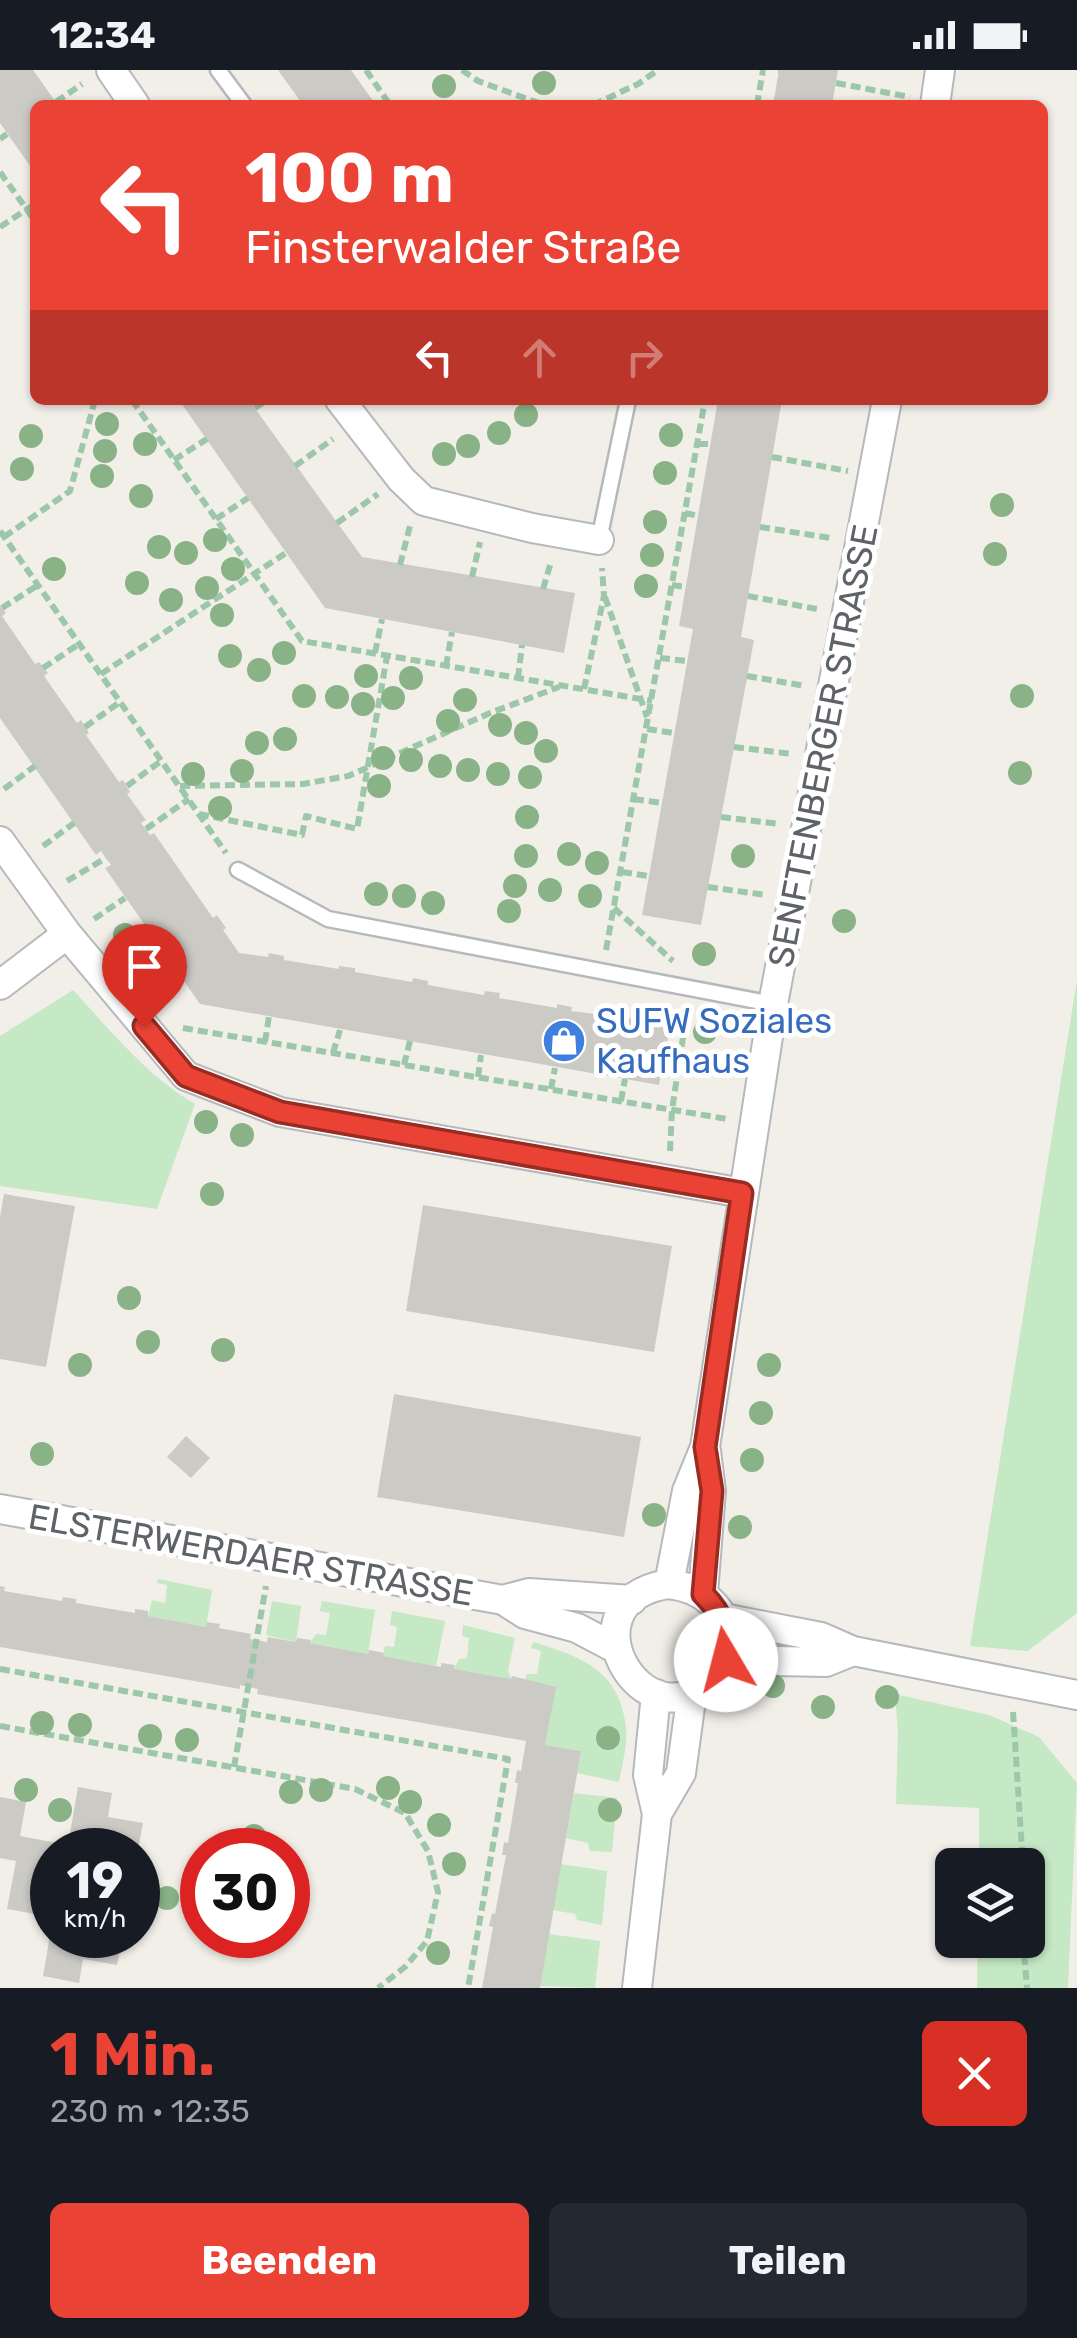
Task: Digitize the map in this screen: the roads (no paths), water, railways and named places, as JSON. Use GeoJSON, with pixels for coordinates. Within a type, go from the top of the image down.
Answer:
{"type":"FeatureCollection","features":[{"type":"Feature","properties":{"kind":"street"},"geometry":{"type":"LineString","coordinates":[[110,70],[131,100]]}},
{"type":"Feature","properties":{"kind":"street"},"geometry":{"type":"LineString","coordinates":[[935,100],[940,70]]}},
{"type":"Feature","properties":{"kind":"street"},"geometry":{"type":"LineString","coordinates":[[344,405],[401,479],[424,501],[599,540]]}},
{"type":"Feature","properties":{"kind":"street","name":"SENFTENBERGER STRASSE"},"geometry":{"type":"LineString","coordinates":[[669,1584],[687,1491],[705,1447],[742,1193],[792,899],[886,405]]}},
{"type":"Feature","properties":{"kind":"street"},"geometry":{"type":"LineString","coordinates":[[0,841],[67,934],[186,1076],[280,1112],[742,1193]]}},
{"type":"Feature","properties":{"kind":"street"},"geometry":{"type":"LineString","coordinates":[[0,985],[67,934]]}},
{"type":"Feature","properties":{"kind":"street","name":"SENFTENBERGER STRASSE"},"geometry":{"type":"LineString","coordinates":[[703,1594],[712,1491],[705,1447]]}},
{"type":"Feature","properties":{"kind":"street","name":"ELSTERWERDAER STRASSE"},"geometry":{"type":"LineString","coordinates":[[0,1509],[502,1600],[526,1614],[577,1628],[616,1648]]}},
{"type":"Feature","properties":{"kind":"street"},"geometry":{"type":"LineString","coordinates":[[656,1586],[687,1586],[703,1594],[723,1618],[726,1660],[708,1682],[692,1692],[678,1696],[642,1688],[625,1672],[616,1648],[622,1612],[632,1600],[656,1586]]}},
{"type":"Feature","properties":{"kind":"street","name":"ELSTERWERDAER STRASSE"},"geometry":{"type":"LineString","coordinates":[[502,1600],[529,1593],[632,1600]]}},
{"type":"Feature","properties":{"kind":"street"},"geometry":{"type":"LineString","coordinates":[[723,1618],[821,1636],[854,1651],[1077,1695]]}},
{"type":"Feature","properties":{"kind":"street"},"geometry":{"type":"LineString","coordinates":[[726,1660],[826,1662],[854,1651]]}},
{"type":"Feature","properties":{"kind":"street"},"geometry":{"type":"LineString","coordinates":[[657,1814],[681,1773],[692,1692]]}},
{"type":"Feature","properties":{"kind":"street"},"geometry":{"type":"LineString","coordinates":[[637,1988],[657,1814],[648,1775],[656,1694]]}},
{"type":"Feature","properties":{"kind":"lane"},"geometry":{"type":"LineString","coordinates":[[218,70],[240,100]]}},
{"type":"Feature","properties":{"kind":"lane"},"geometry":{"type":"LineString","coordinates":[[599,540],[627,405]]}},
{"type":"Feature","properties":{"kind":"lane"},"geometry":{"type":"LineString","coordinates":[[238,870],[328,919],[774,1004]]}},
{"type":"Feature","properties":{"kind":"place","name":"SUFW Soziales Kaufhaus"},"geometry":{"type":"Point","coordinates":[564,1041]}}]}
